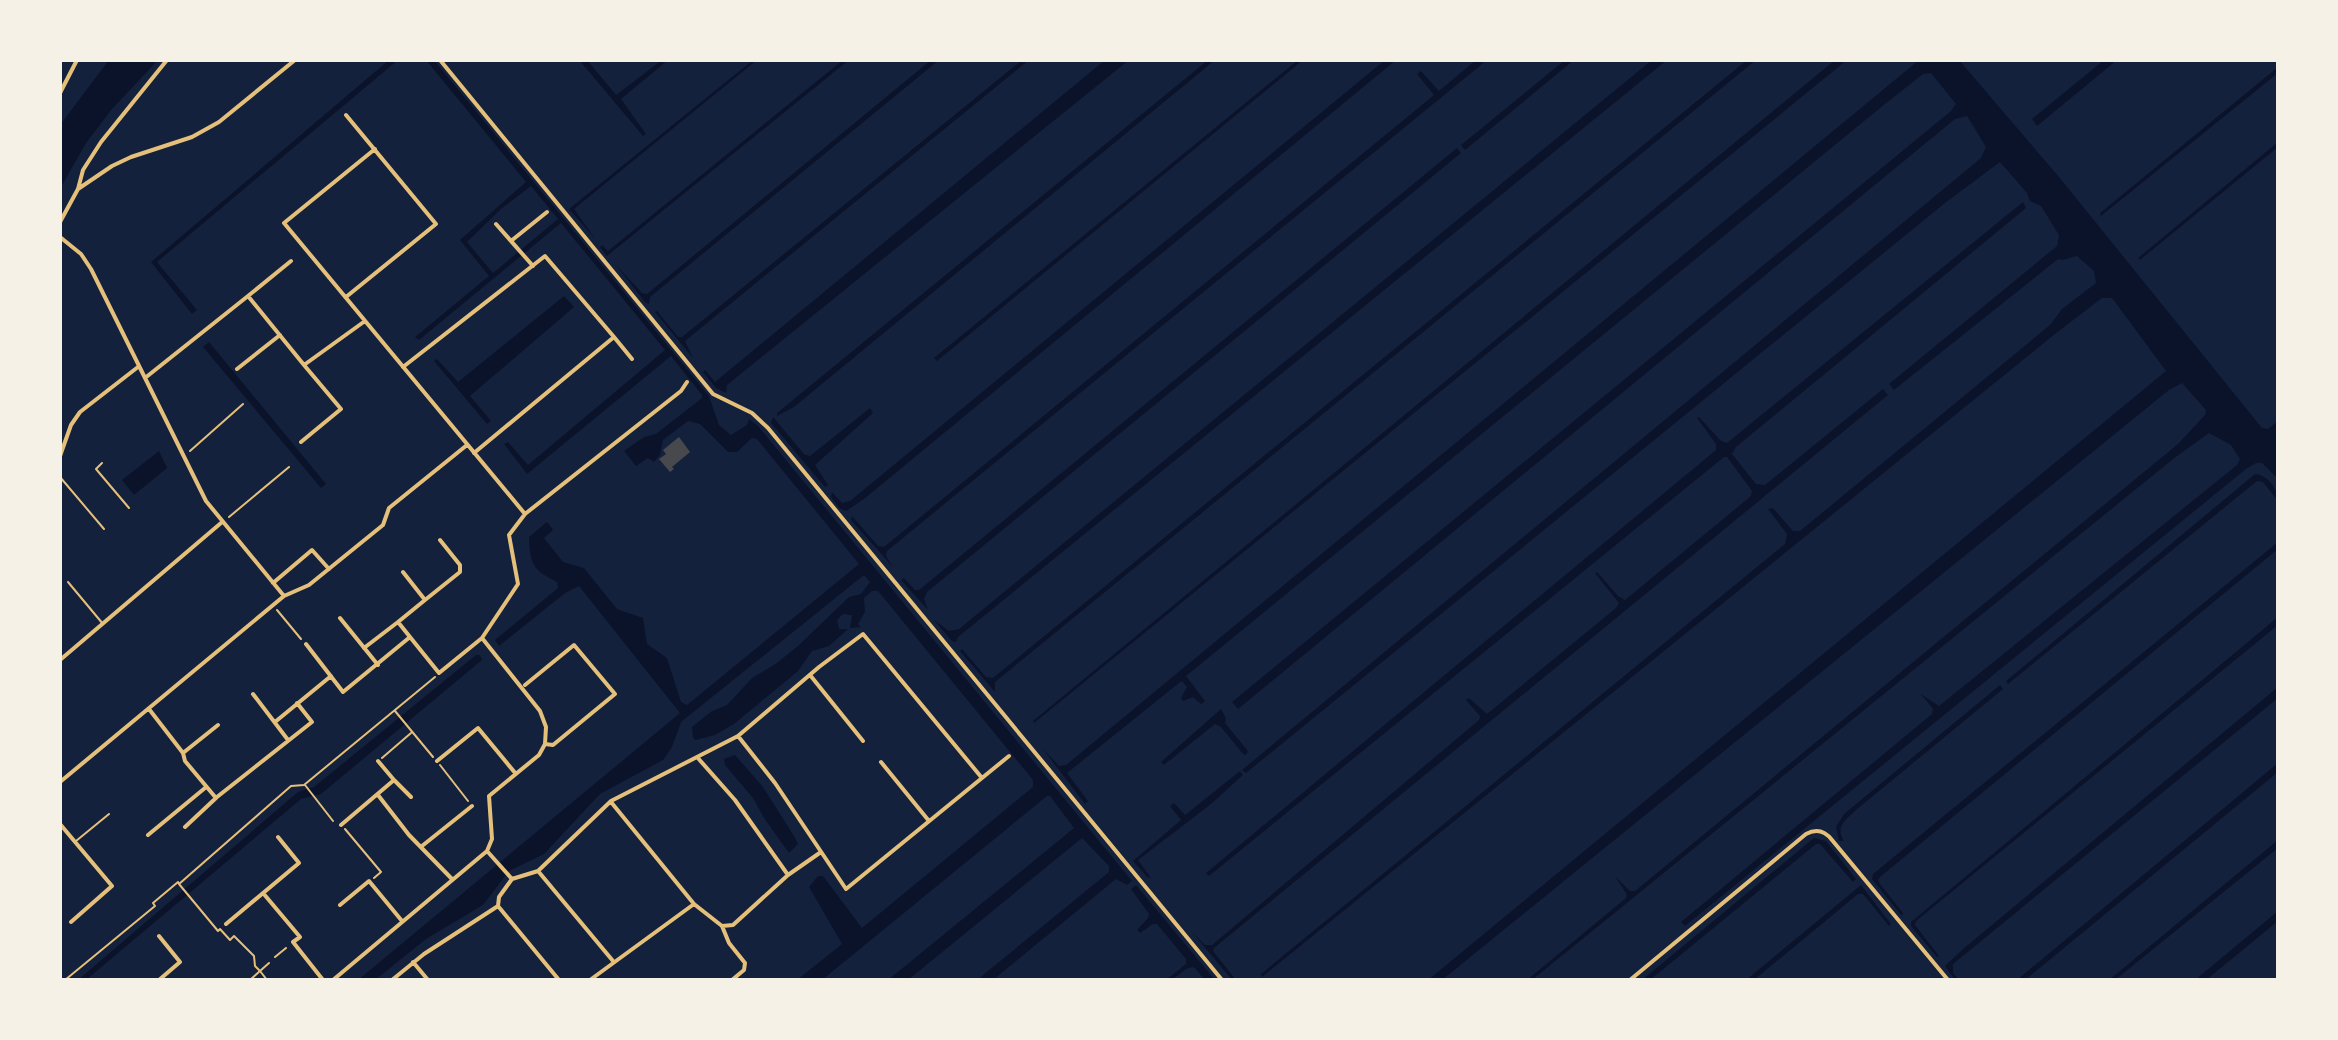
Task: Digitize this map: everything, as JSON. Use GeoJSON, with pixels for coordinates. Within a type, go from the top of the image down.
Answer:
{"type":"FeatureCollection","features":[{"type":"Feature","properties":{"kind":"street"},"geometry":{"type":"LineString","coordinates":[[60,222],[78,189],[83,170],[101,142],[167,60]]}},
{"type":"Feature","properties":{"kind":"street"},"geometry":{"type":"LineString","coordinates":[[78,189],[131,157],[192,137],[219,122],[295,60]]}},
{"type":"Feature","properties":{"kind":"street"},"geometry":{"type":"LineString","coordinates":[[440,60],[713,394],[759,418],[1222,980]]}},
{"type":"Feature","properties":{"kind":"street"},"geometry":{"type":"LineString","coordinates":[[60,93],[75,61]]}},
{"type":"Feature","properties":{"kind":"street"},"geometry":{"type":"LineString","coordinates":[[346,115],[436,224],[346,298]]}},
{"type":"Feature","properties":{"kind":"street"},"geometry":{"type":"LineString","coordinates":[[375,149],[284,223],[525,514]]}},
{"type":"Feature","properties":{"kind":"street"},"geometry":{"type":"LineString","coordinates":[[511,241],[547,212]]}},
{"type":"Feature","properties":{"kind":"street"},"geometry":{"type":"LineString","coordinates":[[496,224],[533,266]]}},
{"type":"Feature","properties":{"kind":"street"},"geometry":{"type":"LineString","coordinates":[[60,237],[81,254],[91,269],[206,501],[284,596]]}},
{"type":"Feature","properties":{"kind":"street"},"geometry":{"type":"LineString","coordinates":[[403,367],[545,256],[632,359]]}},
{"type":"Feature","properties":{"kind":"street"},"geometry":{"type":"LineString","coordinates":[[145,378],[291,261]]}},
{"type":"Feature","properties":{"kind":"street"},"geometry":{"type":"LineString","coordinates":[[248,296],[341,409],[301,442]]}},
{"type":"Feature","properties":{"kind":"street"},"geometry":{"type":"LineString","coordinates":[[304,365],[365,321]]}},
{"type":"Feature","properties":{"kind":"street"},"geometry":{"type":"LineString","coordinates":[[237,369],[280,335]]}},
{"type":"Feature","properties":{"kind":"street"},"geometry":{"type":"LineString","coordinates":[[474,453],[614,337]]}},
{"type":"Feature","properties":{"kind":"street"},"geometry":{"type":"LineString","coordinates":[[60,456],[71,425],[80,412],[138,367]]}},
{"type":"Feature","properties":{"kind":"street"},"geometry":{"type":"LineString","coordinates":[[398,622],[439,673],[482,638],[518,584],[509,535],[525,514],[681,391],[687,382]]}},
{"type":"Feature","properties":{"kind":"street"},"geometry":{"type":"LineString","coordinates":[[60,782],[284,596],[309,585],[383,525],[389,508],[467,445]]}},
{"type":"Feature","properties":{"kind":"street"},"geometry":{"type":"LineString","coordinates":[[60,660],[221,523]]}},
{"type":"Feature","properties":{"kind":"street"},"geometry":{"type":"LineString","coordinates":[[364,648],[460,572],[460,565],[440,540]]}},
{"type":"Feature","properties":{"kind":"street"},"geometry":{"type":"LineString","coordinates":[[273,583],[312,550],[329,569]]}},
{"type":"Feature","properties":{"kind":"street"},"geometry":{"type":"LineString","coordinates":[[403,572],[425,600]]}},
{"type":"Feature","properties":{"kind":"street"},"geometry":{"type":"LineString","coordinates":[[340,618],[378,665]]}},
{"type":"Feature","properties":{"kind":"street"},"geometry":{"type":"LineString","coordinates":[[559,980],[498,906],[499,897],[510,877],[538,871],[611,801],[738,736],[863,634],[982,778]]}},
{"type":"Feature","properties":{"kind":"street"},"geometry":{"type":"LineString","coordinates":[[306,644],[343,692],[410,637]]}},
{"type":"Feature","properties":{"kind":"street"},"geometry":{"type":"LineString","coordinates":[[333,980],[487,851],[492,839],[489,796],[539,755],[545,744],[546,727],[540,711],[482,638]]}},
{"type":"Feature","properties":{"kind":"street"},"geometry":{"type":"LineString","coordinates":[[525,685],[574,645],[615,694],[553,745],[545,744]]}},
{"type":"Feature","properties":{"kind":"street"},"geometry":{"type":"LineString","coordinates":[[810,675],[863,741]]}},
{"type":"Feature","properties":{"kind":"street"},"geometry":{"type":"LineString","coordinates":[[275,722],[331,676]]}},
{"type":"Feature","properties":{"kind":"street"},"geometry":{"type":"LineString","coordinates":[[253,694],[289,740]]}},
{"type":"Feature","properties":{"kind":"street"},"geometry":{"type":"LineString","coordinates":[[185,827],[216,798],[312,722],[297,703]]}},
{"type":"Feature","properties":{"kind":"street"},"geometry":{"type":"LineString","coordinates":[[149,709],[183,753],[185,761],[216,798]]}},
{"type":"Feature","properties":{"kind":"street"},"geometry":{"type":"LineString","coordinates":[[183,753],[218,725]]}},
{"type":"Feature","properties":{"kind":"street"},"geometry":{"type":"LineString","coordinates":[[437,761],[478,728],[516,774]]}},
{"type":"Feature","properties":{"kind":"street"},"geometry":{"type":"LineString","coordinates":[[738,736],[775,783],[846,889],[1009,756]]}},
{"type":"Feature","properties":{"kind":"street"},"geometry":{"type":"LineString","coordinates":[[697,757],[735,800],[788,875]]}},
{"type":"Feature","properties":{"kind":"street"},"geometry":{"type":"LineString","coordinates":[[378,761],[411,797]]}},
{"type":"Feature","properties":{"kind":"street"},"geometry":{"type":"LineString","coordinates":[[881,762],[929,821]]}},
{"type":"Feature","properties":{"kind":"street"},"geometry":{"type":"LineString","coordinates":[[341,825],[394,780]]}},
{"type":"Feature","properties":{"kind":"street"},"geometry":{"type":"LineString","coordinates":[[148,835],[206,788]]}},
{"type":"Feature","properties":{"kind":"street"},"geometry":{"type":"LineString","coordinates":[[378,795],[409,835],[452,879]]}},
{"type":"Feature","properties":{"kind":"street"},"geometry":{"type":"LineString","coordinates":[[611,801],[694,904],[722,926],[729,943],[745,963],[744,970],[732,980]]}},
{"type":"Feature","properties":{"kind":"street"},"geometry":{"type":"LineString","coordinates":[[422,846],[472,806]]}},
{"type":"Feature","properties":{"kind":"street"},"geometry":{"type":"LineString","coordinates":[[60,824],[112,886],[71,922]]}},
{"type":"Feature","properties":{"kind":"street"},"geometry":{"type":"LineString","coordinates":[[1630,980],[1806,834],[1820,831],[1832,840],[1948,980]]}},
{"type":"Feature","properties":{"kind":"street"},"geometry":{"type":"LineString","coordinates":[[226,924],[299,863],[278,837]]}},
{"type":"Feature","properties":{"kind":"street"},"geometry":{"type":"LineString","coordinates":[[487,851],[510,877]]}},
{"type":"Feature","properties":{"kind":"street"},"geometry":{"type":"LineString","coordinates":[[722,926],[733,925],[788,875],[821,852]]}},
{"type":"Feature","properties":{"kind":"street"},"geometry":{"type":"LineString","coordinates":[[538,871],[613,961]]}},
{"type":"Feature","properties":{"kind":"street"},"geometry":{"type":"LineString","coordinates":[[340,905],[369,881],[402,921]]}},
{"type":"Feature","properties":{"kind":"street"},"geometry":{"type":"LineString","coordinates":[[263,893],[300,937],[293,942],[323,980]]}},
{"type":"Feature","properties":{"kind":"street"},"geometry":{"type":"LineString","coordinates":[[590,980],[694,904]]}},
{"type":"Feature","properties":{"kind":"street"},"geometry":{"type":"LineString","coordinates":[[392,980],[413,962],[498,906]]}},
{"type":"Feature","properties":{"kind":"street"},"geometry":{"type":"LineString","coordinates":[[159,936],[180,962],[159,980]]}},
{"type":"Feature","properties":{"kind":"street"},"geometry":{"type":"LineString","coordinates":[[413,962],[428,980]]}},
{"type":"Feature","properties":{"kind":"lane"},"geometry":{"type":"LineString","coordinates":[[68,582],[103,624]]}},
{"type":"Feature","properties":{"kind":"lane"},"geometry":{"type":"LineString","coordinates":[[75,842],[109,814]]}},
{"type":"Feature","properties":{"kind":"path"},"geometry":{"type":"LineString","coordinates":[[184,457],[243,404]]}},
{"type":"Feature","properties":{"kind":"path"},"geometry":{"type":"LineString","coordinates":[[102,463],[96,469],[129,508]]}},
{"type":"Feature","properties":{"kind":"path"},"geometry":{"type":"LineString","coordinates":[[221,523],[289,467]]}},
{"type":"Feature","properties":{"kind":"path"},"geometry":{"type":"LineString","coordinates":[[60,477],[104,529]]}},
{"type":"Feature","properties":{"kind":"path"},"geometry":{"type":"LineString","coordinates":[[274,606],[306,644]]}},
{"type":"Feature","properties":{"kind":"path"},"geometry":{"type":"LineString","coordinates":[[65,980],[155,906],[153,903],[291,786],[306,786],[439,673]]}},
{"type":"Feature","properties":{"kind":"path"},"geometry":{"type":"LineString","coordinates":[[395,711],[472,806]]}},
{"type":"Feature","properties":{"kind":"path"},"geometry":{"type":"LineString","coordinates":[[378,761],[413,732]]}},
{"type":"Feature","properties":{"kind":"path"},"geometry":{"type":"LineString","coordinates":[[306,786],[334,822],[341,825],[381,872],[369,881]]}},
{"type":"Feature","properties":{"kind":"path"},"geometry":{"type":"LineString","coordinates":[[179,884],[218,931],[220,929],[230,940],[234,936],[254,956],[255,966],[267,980]]}},
{"type":"Feature","properties":{"kind":"path"},"geometry":{"type":"LineString","coordinates":[[275,957],[293,942]]}},
{"type":"Feature","properties":{"kind":"path"},"geometry":{"type":"LineString","coordinates":[[250,980],[269,963]]}},
{"type":"Feature","properties":{"kind":"water"},"geometry":{"type":"Polygon","coordinates":[[[109,60],[158,60],[112,109],[86,143],[60,189],[60,125],[109,60]]]}},
{"type":"Feature","properties":{"kind":"water"},"geometry":{"type":"Polygon","coordinates":[[[389,60],[398,60],[157,262],[197,310],[192,314],[151,262],[389,60]]]}},
{"type":"Feature","properties":{"kind":"water"},"geometry":{"type":"Polygon","coordinates":[[[426,60],[434,60],[709,396],[719,425],[731,435],[747,425],[749,419],[758,426],[1132,881],[1127,885],[1116,879],[993,980],[977,980],[1109,872],[1109,866],[1082,838],[908,980],[888,980],[1074,828],[1047,796],[822,980],[797,980],[842,944],[809,887],[818,876],[823,876],[862,928],[1033,787],[1033,780],[878,591],[872,591],[864,598],[865,612],[858,624],[861,627],[850,628],[852,615],[843,614],[837,620],[839,629],[848,629],[829,646],[812,651],[798,671],[734,724],[715,735],[693,738],[692,727],[712,711],[727,705],[752,678],[799,645],[849,597],[861,594],[870,582],[864,575],[681,722],[672,747],[663,760],[600,794],[544,854],[509,871],[483,905],[426,939],[375,980],[358,980],[680,713],[579,586],[565,593],[499,646],[495,640],[558,588],[557,582],[534,566],[530,554],[529,537],[547,522],[553,530],[544,538],[563,562],[584,568],[617,609],[643,618],[647,644],[667,658],[681,702],[687,705],[859,564],[757,439],[752,438],[737,452],[728,452],[700,424],[688,421],[663,440],[660,455],[654,462],[648,458],[636,466],[624,451],[644,437],[656,434],[702,398],[671,356],[527,474],[504,444],[508,442],[528,465],[665,350],[561,223],[419,340],[415,337],[489,276],[460,240],[526,182],[426,60]],[[531,186],[502,208],[467,242],[493,273],[558,219],[531,186]]]}},
{"type":"Feature","properties":{"kind":"water"},"geometry":{"type":"Polygon","coordinates":[[[587,60],[616,95],[662,60],[668,60],[621,99],[646,134],[643,136],[580,61],[587,60]]]}},
{"type":"Feature","properties":{"kind":"water"},"geometry":{"type":"Polygon","coordinates":[[[753,60],[757,60],[574,209],[596,240],[569,209],[753,60]]]}},
{"type":"Feature","properties":{"kind":"water"},"geometry":{"type":"Polygon","coordinates":[[[843,60],[849,60],[607,256],[600,247],[602,245],[608,251],[843,60]]]}},
{"type":"Feature","properties":{"kind":"water"},"geometry":{"type":"Polygon","coordinates":[[[931,60],[939,60],[650,297],[649,304],[615,264],[642,293],[647,294],[931,60]]]}},
{"type":"Feature","properties":{"kind":"water"},"geometry":{"type":"Polygon","coordinates":[[[1022,60],[1029,60],[685,341],[693,358],[655,312],[678,337],[682,337],[1022,60]]]}},
{"type":"Feature","properties":{"kind":"water"},"geometry":{"type":"Polygon","coordinates":[[[1105,60],[1129,60],[727,385],[726,393],[716,388],[703,372],[705,370],[715,382],[1105,60]]]}},
{"type":"Feature","properties":{"kind":"water"},"geometry":{"type":"Polygon","coordinates":[[[1208,60],[1215,60],[794,407],[777,416],[777,413],[1208,60]]]}},
{"type":"Feature","properties":{"kind":"water"},"geometry":{"type":"Polygon","coordinates":[[[1298,60],[1303,60],[937,361],[934,358],[1298,60]]]}},
{"type":"Feature","properties":{"kind":"water"},"geometry":{"type":"Polygon","coordinates":[[[1385,60],[1396,60],[864,499],[846,511],[839,508],[831,497],[832,492],[842,503],[850,501],[1385,60]]]}},
{"type":"Feature","properties":{"kind":"water"},"geometry":{"type":"Polygon","coordinates":[[[1476,60],[1487,60],[887,551],[886,556],[893,567],[851,520],[852,516],[878,546],[884,547],[1434,95],[1417,74],[1421,71],[1439,91],[1476,60]]]}},
{"type":"Feature","properties":{"kind":"water"},"geometry":{"type":"Polygon","coordinates":[[[1565,60],[1574,60],[1465,150],[1461,145],[1565,60]]]}},
{"type":"Feature","properties":{"kind":"water"},"geometry":{"type":"Polygon","coordinates":[[[1652,60],[1667,60],[958,637],[956,642],[934,620],[949,631],[959,629],[1652,60]]]}},
{"type":"Feature","properties":{"kind":"water"},"geometry":{"type":"Polygon","coordinates":[[[1747,60],[1756,60],[995,682],[995,692],[960,651],[962,649],[986,677],[993,678],[1747,60]]]}},
{"type":"Feature","properties":{"kind":"water"},"geometry":{"type":"Polygon","coordinates":[[[1835,60],[1847,60],[1034,723],[1033,721],[1835,60]]]}},
{"type":"Feature","properties":{"kind":"water"},"geometry":{"type":"Polygon","coordinates":[[[1919,60],[1959,60],[2059,177],[2262,428],[2268,429],[2278,421],[2278,479],[2262,463],[2246,469],[1685,926],[1681,922],[1932,714],[1933,709],[1921,694],[1939,706],[2237,465],[2240,459],[2231,445],[2209,433],[2173,459],[1532,980],[1527,980],[1626,898],[1615,876],[1630,891],[1635,891],[2178,444],[2205,415],[2206,410],[2182,383],[2169,390],[1442,980],[1428,980],[2166,371],[2112,298],[2102,298],[1262,977],[1261,974],[1785,544],[1787,534],[1768,509],[1773,508],[1793,531],[1800,531],[2050,325],[2062,309],[2096,283],[2094,271],[2077,256],[2058,259],[1894,390],[1889,384],[2057,246],[2059,235],[2041,206],[2030,201],[2027,193],[2000,162],[1945,203],[1246,773],[1242,770],[1981,158],[1986,147],[1967,116],[1955,119],[1238,709],[1232,702],[1951,111],[1956,104],[1931,73],[1923,74],[1885,104],[1186,676],[1205,701],[1201,704],[1193,697],[1183,701],[1181,698],[1187,687],[1182,681],[1067,773],[1088,801],[1085,804],[1043,749],[1059,766],[1066,765],[1919,60]]]}},
{"type":"Feature","properties":{"kind":"water"},"geometry":{"type":"Polygon","coordinates":[[[2104,60],[2117,60],[2037,126],[2032,119],[2104,60]]]}},
{"type":"Feature","properties":{"kind":"water"},"geometry":{"type":"Polygon","coordinates":[[[2278,67],[2278,73],[2101,216],[2100,213],[2278,67]]]}},
{"type":"Feature","properties":{"kind":"water"},"geometry":{"type":"Polygon","coordinates":[[[2278,142],[2278,147],[2140,260],[2138,258],[2278,142]]]}},
{"type":"Feature","properties":{"kind":"water"},"geometry":{"type":"Polygon","coordinates":[[[1457,148],[1461,153],[927,592],[924,599],[928,610],[901,580],[904,578],[915,590],[919,590],[1457,148]]]}},
{"type":"Feature","properties":{"kind":"water"},"geometry":{"type":"Polygon","coordinates":[[[2023,202],[2026,208],[1736,447],[1732,454],[1756,484],[1765,485],[1883,389],[1888,395],[1214,948],[1213,951],[1236,980],[1232,980],[1192,932],[1205,945],[1212,945],[1479,720],[1480,716],[1466,700],[1469,698],[1487,714],[1616,608],[1619,603],[1595,573],[1625,600],[1751,496],[1752,491],[1727,457],[1209,876],[1206,873],[1716,450],[1716,444],[1697,418],[1727,443],[2023,202]]]}},
{"type":"Feature","properties":{"kind":"water"},"geometry":{"type":"Polygon","coordinates":[[[564,296],[574,307],[470,396],[491,421],[487,424],[434,361],[437,359],[458,382],[564,296]]]}},
{"type":"Feature","properties":{"kind":"water"},"geometry":{"type":"Polygon","coordinates":[[[209,342],[326,484],[321,488],[203,347],[209,342]]]}},
{"type":"Feature","properties":{"kind":"water"},"geometry":{"type":"Polygon","coordinates":[[[870,408],[873,413],[815,465],[828,485],[825,487],[771,423],[773,417],[804,454],[810,456],[870,408]]]}},
{"type":"Feature","properties":{"kind":"water"},"geometry":{"type":"Polygon","coordinates":[[[159,451],[167,468],[134,495],[122,480],[159,451]]]}},
{"type":"Feature","properties":{"kind":"water"},"geometry":{"type":"Polygon","coordinates":[[[2255,474],[2271,483],[2278,501],[2263,482],[2257,481],[2008,684],[2006,681],[2255,474]]]}},
{"type":"Feature","properties":{"kind":"water"},"geometry":{"type":"Polygon","coordinates":[[[2278,542],[2278,549],[1880,877],[1880,884],[1903,913],[1902,916],[1872,879],[1873,874],[2278,542]]]}},
{"type":"Feature","properties":{"kind":"water"},"geometry":{"type":"Polygon","coordinates":[[[2278,617],[2278,625],[1916,921],[1915,925],[1937,957],[1911,922],[2278,617]]]}},
{"type":"Feature","properties":{"kind":"water"},"geometry":{"type":"Polygon","coordinates":[[[476,655],[480,655],[482,660],[321,794],[301,799],[86,980],[78,980],[298,792],[314,787],[476,655]]]}},
{"type":"Feature","properties":{"kind":"water"},"geometry":{"type":"Polygon","coordinates":[[[2000,685],[2003,689],[1848,817],[1841,828],[1844,841],[1839,841],[1836,827],[1844,814],[2000,685]]]}},
{"type":"Feature","properties":{"kind":"water"},"geometry":{"type":"Polygon","coordinates":[[[2278,687],[2278,698],[1953,964],[1953,973],[1959,980],[1955,980],[1945,966],[1963,949],[2278,687]]]}},
{"type":"Feature","properties":{"kind":"water"},"geometry":{"type":"Polygon","coordinates":[[[1221,709],[1225,723],[1248,751],[1246,755],[1215,724],[1164,765],[1161,762],[1221,709]]]}},
{"type":"Feature","properties":{"kind":"water"},"geometry":{"type":"Polygon","coordinates":[[[735,755],[763,787],[794,836],[798,844],[789,853],[753,798],[725,765],[724,759],[735,755]]]}},
{"type":"Feature","properties":{"kind":"water"},"geometry":{"type":"Polygon","coordinates":[[[2278,763],[2278,772],[2025,980],[2017,980],[2278,763]]]}},
{"type":"Feature","properties":{"kind":"water"},"geometry":{"type":"Polygon","coordinates":[[[1240,771],[1243,775],[1211,804],[1138,860],[1151,878],[1147,877],[1133,861],[1181,820],[1170,806],[1174,803],[1185,815],[1240,771]]]}},
{"type":"Feature","properties":{"kind":"water"},"geometry":{"type":"Polygon","coordinates":[[[1814,838],[1826,841],[1856,879],[1853,882],[1820,844],[1816,844],[1650,980],[1642,980],[1814,838]]]}},
{"type":"Feature","properties":{"kind":"water"},"geometry":{"type":"Polygon","coordinates":[[[2278,840],[2278,848],[2115,980],[2109,980],[2278,840]]]}},
{"type":"Feature","properties":{"kind":"water"},"geometry":{"type":"Polygon","coordinates":[[[1136,885],[1215,980],[1205,980],[1194,967],[1166,980],[1186,964],[1186,959],[1157,924],[1140,933],[1137,930],[1149,914],[1131,889],[1136,885]]]}},
{"type":"Feature","properties":{"kind":"water"},"geometry":{"type":"Polygon","coordinates":[[[1861,885],[1891,924],[1889,926],[1863,894],[1858,894],[1754,980],[1746,980],[1861,885]]]}},
{"type":"Feature","properties":{"kind":"water"},"geometry":{"type":"Polygon","coordinates":[[[2278,911],[2278,921],[2206,980],[2195,980],[2278,911]]]}},
{"type":"Feature","properties":{"kind":"building"},"geometry":{"type":"Polygon","coordinates":[[[679,437],[690,452],[670,472],[659,459],[666,454],[663,450],[679,437]]]}}]}
